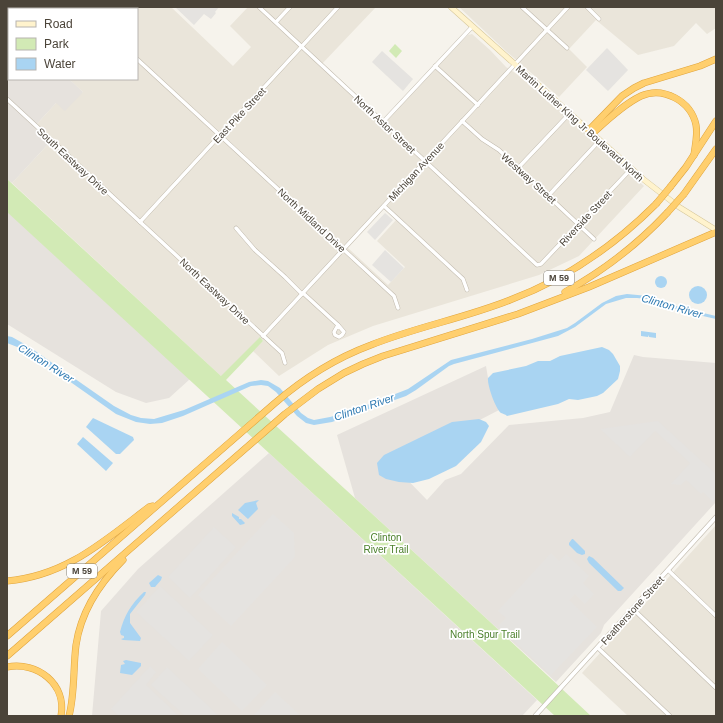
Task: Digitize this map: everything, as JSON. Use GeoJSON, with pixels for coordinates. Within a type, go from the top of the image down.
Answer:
{"type":"FeatureCollection","features":[{"type":"Feature","properties":{"kind":"highway"},"geometry":{"type":"LineString","coordinates":[[591,132],[622,96],[634,88],[644,83],[700,66],[716,59]]}},
{"type":"Feature","properties":{"kind":"highway"},"geometry":{"type":"LineString","coordinates":[[591,132],[637,99],[650,94],[664,94],[683,103],[692,114],[696,122],[697,132],[694,155]]}},
{"type":"Feature","properties":{"kind":"highway","name":"M 59"},"geometry":{"type":"LineString","coordinates":[[7,636],[291,389],[333,362],[362,348],[499,304],[550,283],[580,266],[607,248],[656,204],[694,155],[716,121]]}},
{"type":"Feature","properties":{"kind":"highway","name":"M 59"},"geometry":{"type":"LineString","coordinates":[[7,656],[285,414],[302,401],[335,378],[373,360],[501,320],[542,304],[577,286],[610,264],[642,238],[684,194],[716,149]]}},
{"type":"Feature","properties":{"kind":"highway"},"geometry":{"type":"LineString","coordinates":[[542,304],[589,287],[716,231]]}},
{"type":"Feature","properties":{"kind":"highway"},"geometry":{"type":"LineString","coordinates":[[7,581],[34,576],[69,564],[96,548],[149,507],[157,506]]}},
{"type":"Feature","properties":{"kind":"highway"},"geometry":{"type":"LineString","coordinates":[[69,716],[76,645],[80,627],[88,605],[105,579],[152,530]]}},
{"type":"Feature","properties":{"kind":"highway"},"geometry":{"type":"LineString","coordinates":[[7,667],[28,666],[47,676],[55,684],[60,695],[62,708],[61,716]]}},
{"type":"Feature","properties":{"kind":"main road","name":"Martin Luther King Jr Boulevard North"},"geometry":{"type":"LineString","coordinates":[[455,8],[472,27],[631,169],[673,202],[716,231]]}},
{"type":"Feature","properties":{"kind":"street","name":"North Astor Street"},"geometry":{"type":"LineString","coordinates":[[260,7],[538,266]]}},
{"type":"Feature","properties":{"kind":"street"},"geometry":{"type":"LineString","coordinates":[[276,22],[290,7]]}},
{"type":"Feature","properties":{"kind":"street","name":"East Pike Street"},"geometry":{"type":"LineString","coordinates":[[140,222],[338,7]]}},
{"type":"Feature","properties":{"kind":"street"},"geometry":{"type":"LineString","coordinates":[[522,7],[567,48]]}},
{"type":"Feature","properties":{"kind":"street","name":"Michigan Avenue"},"geometry":{"type":"LineString","coordinates":[[264,336],[568,7]]}},
{"type":"Feature","properties":{"kind":"street"},"geometry":{"type":"LineString","coordinates":[[587,7],[599,19]]}},
{"type":"Feature","properties":{"kind":"street"},"geometry":{"type":"LineString","coordinates":[[383,122],[472,27]]}},
{"type":"Feature","properties":{"kind":"street","name":"North Midland Drive"},"geometry":{"type":"LineString","coordinates":[[138,59],[394,296],[398,308]]}},
{"type":"Feature","properties":{"kind":"street"},"geometry":{"type":"LineString","coordinates":[[435,66],[478,105]]}},
{"type":"Feature","properties":{"kind":"street","name":"South Eastway Drive"},"geometry":{"type":"LineString","coordinates":[[7,100],[140,222]]}},
{"type":"Feature","properties":{"kind":"street"},"geometry":{"type":"LineString","coordinates":[[518,168],[570,113]]}},
{"type":"Feature","properties":{"kind":"street","name":"Westway Street"},"geometry":{"type":"LineString","coordinates":[[462,121],[482,139],[497,149],[594,239]]}},
{"type":"Feature","properties":{"kind":"street"},"geometry":{"type":"LineString","coordinates":[[548,196],[600,140]]}},
{"type":"Feature","properties":{"kind":"street","name":"Riverside Street"},"geometry":{"type":"LineString","coordinates":[[538,266],[631,169]]}},
{"type":"Feature","properties":{"kind":"street"},"geometry":{"type":"LineString","coordinates":[[384,206],[463,279],[467,290]]}},
{"type":"Feature","properties":{"kind":"street","name":"North Eastway Drive"},"geometry":{"type":"LineString","coordinates":[[140,222],[282,353],[285,363]]}},
{"type":"Feature","properties":{"kind":"street"},"geometry":{"type":"LineString","coordinates":[[236,228],[254,249],[338,324]]}},
{"type":"Feature","properties":{"kind":"street","name":"Featherstone Street"},"geometry":{"type":"LineString","coordinates":[[535,716],[716,517]]}},
{"type":"Feature","properties":{"kind":"street"},"geometry":{"type":"LineString","coordinates":[[668,570],[716,616]]}},
{"type":"Feature","properties":{"kind":"street"},"geometry":{"type":"LineString","coordinates":[[633,609],[716,688]]}},
{"type":"Feature","properties":{"kind":"street"},"geometry":{"type":"LineString","coordinates":[[598,648],[670,716]]}},
{"type":"Feature","properties":{"kind":"shaded area"},"geometry":{"type":"Polygon","coordinates":[[[7,7],[50,7],[8,8],[8,35],[7,7]]]}},
{"type":"Feature","properties":{"kind":"shaded area"},"geometry":{"type":"Polygon","coordinates":[[[65,7],[123,7],[122,8],[64,8],[65,7]]]}},
{"type":"Feature","properties":{"kind":"shaded area"},"geometry":{"type":"Polygon","coordinates":[[[123,7],[171,7],[233,66],[251,47],[230,26],[248,7],[376,7],[320,66],[383,125],[461,42],[468,35],[472,34],[506,67],[554,105],[644,186],[579,256],[539,275],[373,326],[328,345],[279,376],[253,351],[263,341],[260,338],[222,377],[12,183],[53,139],[37,124],[56,103],[83,92],[70,80],[138,80],[138,8],[122,8],[123,7]],[[384,209],[348,248],[388,285],[405,267],[377,241],[396,220],[384,209]]]}},
{"type":"Feature","properties":{"kind":"shaded area"},"geometry":{"type":"Polygon","coordinates":[[[175,7],[219,7],[211,19],[204,14],[194,25],[175,7]]]}},
{"type":"Feature","properties":{"kind":"shaded area"},"geometry":{"type":"Polygon","coordinates":[[[459,7],[716,7],[716,28],[707,34],[696,23],[674,46],[638,55],[596,20],[569,49],[587,67],[559,97],[507,52],[459,7]]]}},
{"type":"Feature","properties":{"kind":"shaded area"},"geometry":{"type":"Polygon","coordinates":[[[607,48],[628,70],[608,91],[586,70],[607,48]]]}},
{"type":"Feature","properties":{"kind":"shaded area"},"geometry":{"type":"Polygon","coordinates":[[[382,51],[413,79],[403,91],[372,62],[382,51]]]}},
{"type":"Feature","properties":{"kind":"shaded area"},"geometry":{"type":"Polygon","coordinates":[[[8,69],[8,80],[70,80],[83,92],[65,111],[56,103],[34,127],[50,142],[12,183],[7,179],[8,69]]]}},
{"type":"Feature","properties":{"kind":"shaded area"},"geometry":{"type":"Polygon","coordinates":[[[7,211],[190,379],[169,398],[146,403],[116,392],[7,324],[7,211]]]}},
{"type":"Feature","properties":{"kind":"shaded area"},"geometry":{"type":"Polygon","coordinates":[[[385,213],[393,220],[375,240],[367,232],[385,213]]]}},
{"type":"Feature","properties":{"kind":"shaded area"},"geometry":{"type":"Polygon","coordinates":[[[385,250],[404,268],[391,282],[372,265],[385,250]]]}},
{"type":"Feature","properties":{"kind":"shaded area"},"geometry":{"type":"Polygon","coordinates":[[[634,355],[716,363],[716,502],[604,625],[601,633],[556,682],[355,498],[337,435],[486,366],[488,378],[499,410],[393,465],[427,500],[445,480],[461,474],[509,425],[583,418],[610,412],[634,355]]]}},
{"type":"Feature","properties":{"kind":"shaded area"},"geometry":{"type":"Polygon","coordinates":[[[658,421],[716,474],[716,498],[713,502],[703,492],[701,494],[686,480],[681,485],[671,484],[690,463],[655,431],[630,457],[600,429],[658,421]]]}},
{"type":"Feature","properties":{"kind":"shaded area"},"geometry":{"type":"Polygon","coordinates":[[[269,453],[537,700],[522,716],[92,716],[101,611],[138,569],[269,453]]]}},
{"type":"Feature","properties":{"kind":"shaded area"},"geometry":{"type":"Polygon","coordinates":[[[273,514],[294,533],[295,557],[231,626],[198,595],[273,514]]]}},
{"type":"Feature","properties":{"kind":"shaded area"},"geometry":{"type":"Polygon","coordinates":[[[716,525],[716,716],[628,716],[582,673],[716,525]]]}},
{"type":"Feature","properties":{"kind":"shaded area"},"geometry":{"type":"Polygon","coordinates":[[[214,527],[236,547],[190,598],[168,577],[214,527]]]}},
{"type":"Feature","properties":{"kind":"shaded area"},"geometry":{"type":"Polygon","coordinates":[[[551,553],[559,561],[566,554],[589,576],[583,583],[594,594],[585,604],[575,594],[569,600],[597,627],[551,675],[498,626],[506,618],[498,611],[551,553]]]}},
{"type":"Feature","properties":{"kind":"shaded area"},"geometry":{"type":"Polygon","coordinates":[[[160,586],[213,635],[189,661],[136,612],[160,586]]]}},
{"type":"Feature","properties":{"kind":"shaded area"},"geometry":{"type":"Polygon","coordinates":[[[222,642],[267,685],[242,711],[198,669],[222,642]]]}},
{"type":"Feature","properties":{"kind":"shaded area"},"geometry":{"type":"Polygon","coordinates":[[[150,666],[156,672],[146,685],[179,716],[119,716],[111,709],[150,666]]]}},
{"type":"Feature","properties":{"kind":"shaded area"},"geometry":{"type":"Polygon","coordinates":[[[167,667],[219,716],[185,716],[151,685],[167,667]]]}},
{"type":"Feature","properties":{"kind":"shaded area"},"geometry":{"type":"Polygon","coordinates":[[[275,692],[301,716],[253,716],[275,692]]]}},
{"type":"Feature","properties":{"kind":"green space"},"geometry":{"type":"Polygon","coordinates":[[[395,44],[402,51],[396,58],[389,51],[395,44]]]}},
{"type":"Feature","properties":{"kind":"green space","name":"Clinton River Trail"},"geometry":{"type":"Polygon","coordinates":[[[7,179],[221,376],[260,337],[263,341],[226,380],[591,716],[555,716],[7,212],[7,179]]]}},
{"type":"Feature","properties":{"kind":"water"},"geometry":{"type":"Polygon","coordinates":[[[659,276],[663,276],[667,282],[663,288],[659,288],[655,284],[655,280],[659,276]]]}},
{"type":"Feature","properties":{"kind":"water"},"geometry":{"type":"Polygon","coordinates":[[[698,286],[704,289],[707,295],[704,301],[698,304],[692,301],[689,295],[692,289],[698,286]]]}},
{"type":"Feature","properties":{"kind":"water","name":"Clinton River"},"geometry":{"type":"Polygon","coordinates":[[[627,294],[648,296],[682,308],[716,316],[716,319],[681,311],[647,299],[626,298],[606,304],[575,327],[558,336],[454,364],[406,396],[332,422],[314,425],[306,423],[297,416],[276,392],[268,386],[261,385],[251,386],[183,416],[162,423],[150,424],[136,422],[116,414],[25,350],[7,343],[7,336],[12,337],[28,346],[114,406],[131,415],[141,418],[154,419],[184,410],[249,382],[261,380],[268,381],[280,388],[301,413],[314,420],[349,412],[408,389],[451,360],[532,339],[567,328],[602,303],[616,296],[627,294]]]}},
{"type":"Feature","properties":{"kind":"water"},"geometry":{"type":"Polygon","coordinates":[[[641,331],[656,333],[656,338],[649,337],[649,335],[648,337],[641,336],[641,331]]]}},
{"type":"Feature","properties":{"kind":"water"},"geometry":{"type":"Polygon","coordinates":[[[602,347],[609,350],[613,354],[620,366],[618,379],[603,393],[597,396],[578,400],[569,399],[558,404],[507,416],[501,413],[496,406],[488,381],[488,378],[493,373],[526,366],[538,361],[550,361],[560,356],[602,347]]]}},
{"type":"Feature","properties":{"kind":"water"},"geometry":{"type":"Polygon","coordinates":[[[93,418],[133,437],[134,440],[120,454],[116,454],[86,427],[93,418]]]}},
{"type":"Feature","properties":{"kind":"water"},"geometry":{"type":"Polygon","coordinates":[[[479,419],[486,422],[489,426],[481,442],[456,466],[429,479],[413,483],[386,479],[379,475],[377,463],[384,455],[452,422],[479,419]]]}},
{"type":"Feature","properties":{"kind":"water"},"geometry":{"type":"Polygon","coordinates":[[[83,437],[113,463],[106,471],[77,444],[83,437]]]}},
{"type":"Feature","properties":{"kind":"water"},"geometry":{"type":"Polygon","coordinates":[[[259,500],[256,503],[258,509],[248,519],[238,510],[245,503],[259,500]]]}},
{"type":"Feature","properties":{"kind":"water"},"geometry":{"type":"Polygon","coordinates":[[[232,513],[245,523],[240,525],[232,516],[232,513]]]}},
{"type":"Feature","properties":{"kind":"water"},"geometry":{"type":"Polygon","coordinates":[[[572,539],[585,551],[585,554],[582,555],[577,553],[569,545],[572,539]]]}},
{"type":"Feature","properties":{"kind":"water"},"geometry":{"type":"Polygon","coordinates":[[[589,556],[593,558],[624,588],[621,591],[618,591],[589,563],[587,559],[589,556]]]}},
{"type":"Feature","properties":{"kind":"water"},"geometry":{"type":"Polygon","coordinates":[[[158,575],[162,577],[161,580],[155,587],[151,587],[149,583],[158,575]]]}},
{"type":"Feature","properties":{"kind":"water"},"geometry":{"type":"Polygon","coordinates":[[[144,592],[146,592],[145,595],[130,614],[130,623],[141,638],[140,641],[123,640],[121,639],[124,638],[124,636],[121,635],[120,632],[124,621],[135,601],[144,592]]]}},
{"type":"Feature","properties":{"kind":"water"},"geometry":{"type":"Polygon","coordinates":[[[126,660],[141,663],[141,666],[132,675],[120,673],[121,665],[125,664],[123,661],[126,660]]]}},
{"type":"Feature","properties":{"kind":"park label","name":"North Spur Trail"},"geometry":{"type":"Point","coordinates":[485,634]}}]}
